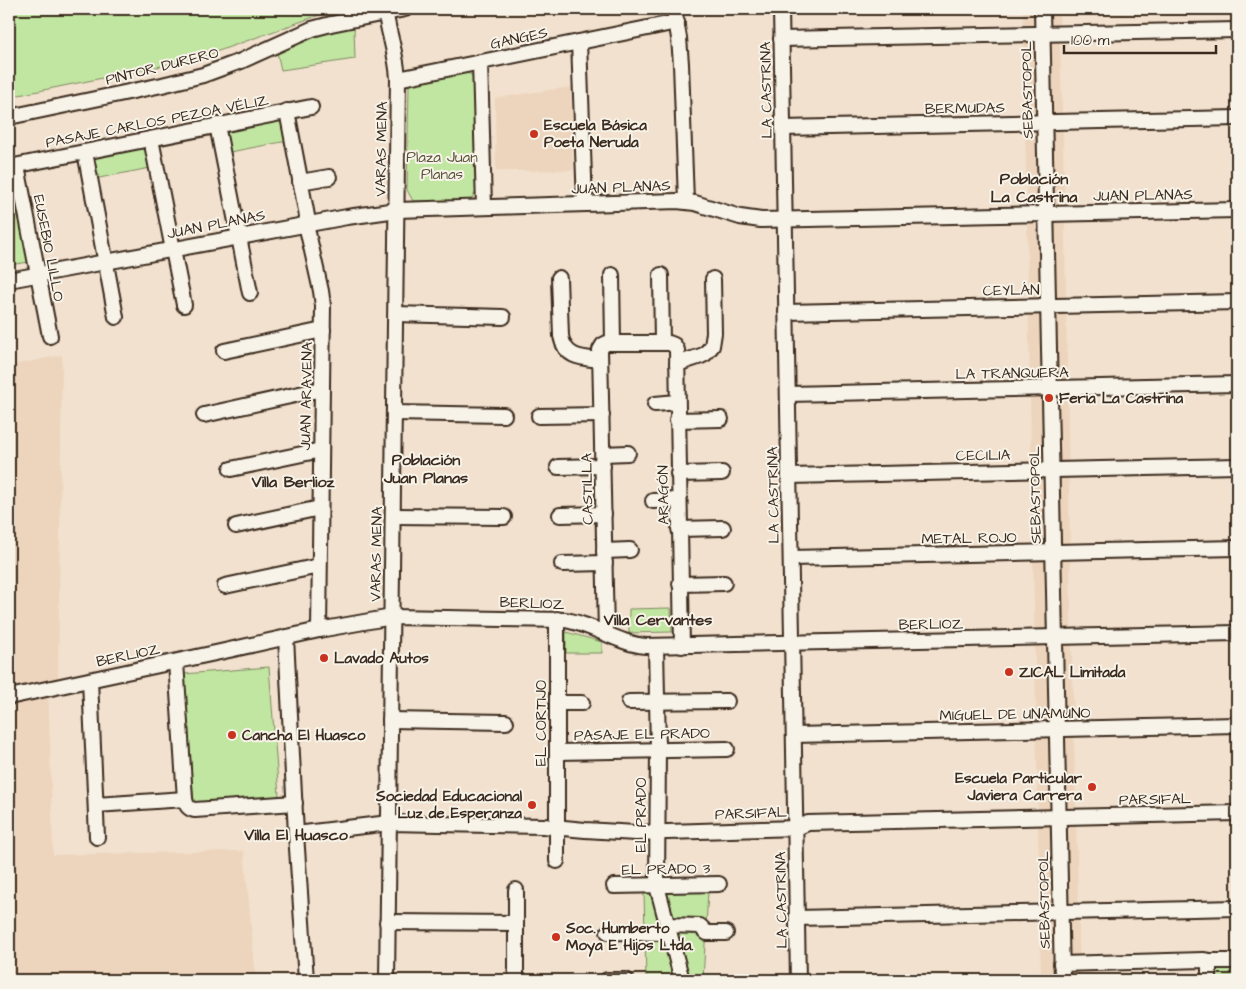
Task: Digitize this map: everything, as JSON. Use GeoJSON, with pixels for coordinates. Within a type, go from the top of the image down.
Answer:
{"type":"FeatureCollection","features":[{"type":"Feature","properties":{"kind":"street","name":"PINTOR DURERO"},"geometry":{"type":"LineString","coordinates":[[9,117],[203,75],[241,62],[312,30],[386,11],[405,9]]}},
{"type":"Feature","properties":{"kind":"street","name":"LA CASTRINA"},"geometry":{"type":"LineString","coordinates":[[781,9],[798,980]]}},
{"type":"Feature","properties":{"kind":"street","name":"SEBASTOPOL"},"geometry":{"type":"LineString","coordinates":[[1042,9],[1062,980]]}},
{"type":"Feature","properties":{"kind":"street","name":"VARAS MENA"},"geometry":{"type":"LineString","coordinates":[[386,11],[397,62],[398,79],[386,980]]}},
{"type":"Feature","properties":{"kind":"street"},"geometry":{"type":"LineString","coordinates":[[675,15],[681,64],[686,202]]}},
{"type":"Feature","properties":{"kind":"street","name":"GANGES"},"geometry":{"type":"LineString","coordinates":[[398,79],[579,42],[675,15]]}},
{"type":"Feature","properties":{"kind":"street"},"geometry":{"type":"LineString","coordinates":[[781,39],[1237,30]]}},
{"type":"Feature","properties":{"kind":"street"},"geometry":{"type":"LineString","coordinates":[[579,42],[585,204]]}},
{"type":"Feature","properties":{"kind":"street"},"geometry":{"type":"LineString","coordinates":[[480,62],[484,207]]}},
{"type":"Feature","properties":{"kind":"street","name":"PASAJE CARLOS PEZOA VÉLIZ"},"geometry":{"type":"LineString","coordinates":[[13,167],[311,107]]}},
{"type":"Feature","properties":{"kind":"street","name":"JUAN ARAVENA"},"geometry":{"type":"LineString","coordinates":[[287,111],[306,224],[322,299],[318,630]]}},
{"type":"Feature","properties":{"kind":"street","name":"BERMUDAS"},"geometry":{"type":"LineString","coordinates":[[783,128],[1237,118]]}},
{"type":"Feature","properties":{"kind":"street"},"geometry":{"type":"LineString","coordinates":[[217,126],[250,293]]}},
{"type":"Feature","properties":{"kind":"street"},"geometry":{"type":"LineString","coordinates":[[151,139],[184,305]]}},
{"type":"Feature","properties":{"kind":"street"},"geometry":{"type":"LineString","coordinates":[[85,152],[116,317]]}},
{"type":"Feature","properties":{"kind":"street","name":"EUSEBIO LILLO"},"geometry":{"type":"LineString","coordinates":[[13,167],[38,274],[50,336]]}},
{"type":"Feature","properties":{"kind":"street"},"geometry":{"type":"LineString","coordinates":[[300,182],[329,177]]}},
{"type":"Feature","properties":{"kind":"street","name":"JUAN PLANAS"},"geometry":{"type":"LineString","coordinates":[[9,280],[306,224],[397,210],[686,202],[703,205],[748,219],[785,220],[1237,210]]}},
{"type":"Feature","properties":{"kind":"street","name":"CASTILLA"},"geometry":{"type":"LineString","coordinates":[[606,634],[600,350],[608,344],[612,275]]}},
{"type":"Feature","properties":{"kind":"street","name":"ARAGÓN"},"geometry":{"type":"LineString","coordinates":[[661,275],[668,344],[676,350],[677,364],[682,646]]}},
{"type":"Feature","properties":{"kind":"street"},"geometry":{"type":"LineString","coordinates":[[559,278],[561,336],[563,344],[568,352],[576,357],[600,360]]}},
{"type":"Feature","properties":{"kind":"street"},"geometry":{"type":"LineString","coordinates":[[677,364],[706,354],[712,346],[714,334],[713,279]]}},
{"type":"Feature","properties":{"kind":"street","name":"CEYLÁN"},"geometry":{"type":"LineString","coordinates":[[786,312],[1237,302]]}},
{"type":"Feature","properties":{"kind":"street"},"geometry":{"type":"LineString","coordinates":[[396,314],[503,317]]}},
{"type":"Feature","properties":{"kind":"street"},"geometry":{"type":"LineString","coordinates":[[224,351],[323,330]]}},
{"type":"Feature","properties":{"kind":"street"},"geometry":{"type":"LineString","coordinates":[[608,344],[668,344]]}},
{"type":"Feature","properties":{"kind":"street","name":"LA TRANQUERA"},"geometry":{"type":"LineString","coordinates":[[788,394],[1237,384]]}},
{"type":"Feature","properties":{"kind":"street"},"geometry":{"type":"LineString","coordinates":[[204,415],[322,390]]}},
{"type":"Feature","properties":{"kind":"street"},"geometry":{"type":"LineString","coordinates":[[655,404],[677,402]]}},
{"type":"Feature","properties":{"kind":"street"},"geometry":{"type":"LineString","coordinates":[[394,413],[504,415]]}},
{"type":"Feature","properties":{"kind":"street"},"geometry":{"type":"LineString","coordinates":[[539,416],[602,415]]}},
{"type":"Feature","properties":{"kind":"street"},"geometry":{"type":"LineString","coordinates":[[677,420],[721,418]]}},
{"type":"Feature","properties":{"kind":"street"},"geometry":{"type":"LineString","coordinates":[[231,469],[321,450]]}},
{"type":"Feature","properties":{"kind":"street"},"geometry":{"type":"LineString","coordinates":[[558,467],[603,460],[628,453]]}},
{"type":"Feature","properties":{"kind":"street","name":"CECILIA"},"geometry":{"type":"LineString","coordinates":[[789,476],[1237,466]]}},
{"type":"Feature","properties":{"kind":"street"},"geometry":{"type":"LineString","coordinates":[[678,474],[722,473]]}},
{"type":"Feature","properties":{"kind":"street"},"geometry":{"type":"LineString","coordinates":[[653,501],[679,500]]}},
{"type":"Feature","properties":{"kind":"street"},"geometry":{"type":"LineString","coordinates":[[236,526],[320,508]]}},
{"type":"Feature","properties":{"kind":"street"},"geometry":{"type":"LineString","coordinates":[[560,515],[604,514]]}},
{"type":"Feature","properties":{"kind":"street"},"geometry":{"type":"LineString","coordinates":[[393,516],[504,517]]}},
{"type":"Feature","properties":{"kind":"street"},"geometry":{"type":"LineString","coordinates":[[679,529],[723,528]]}},
{"type":"Feature","properties":{"kind":"street","name":"METAL ROJO"},"geometry":{"type":"LineString","coordinates":[[791,558],[1237,548]]}},
{"type":"Feature","properties":{"kind":"street"},"geometry":{"type":"LineString","coordinates":[[562,564],[604,557],[630,550]]}},
{"type":"Feature","properties":{"kind":"street"},"geometry":{"type":"LineString","coordinates":[[225,586],[319,566]]}},
{"type":"Feature","properties":{"kind":"street"},"geometry":{"type":"LineString","coordinates":[[680,584],[724,583]]}},
{"type":"Feature","properties":{"kind":"street","name":"BERLIOZ"},"geometry":{"type":"LineString","coordinates":[[9,698],[318,630],[392,617],[557,619],[578,623],[636,645],[656,646],[1237,633]]}},
{"type":"Feature","properties":{"kind":"street","name":"EL CORTIJO"},"geometry":{"type":"LineString","coordinates":[[557,619],[557,861]]}},
{"type":"Feature","properties":{"kind":"street"},"geometry":{"type":"LineString","coordinates":[[286,637],[306,980]]}},
{"type":"Feature","properties":{"kind":"street","name":"EL PRADO"},"geometry":{"type":"LineString","coordinates":[[656,646],[658,750],[657,886],[682,980]]}},
{"type":"Feature","properties":{"kind":"street"},"geometry":{"type":"LineString","coordinates":[[176,662],[186,806],[194,810],[295,803]]}},
{"type":"Feature","properties":{"kind":"street"},"geometry":{"type":"LineString","coordinates":[[90,680],[97,837]]}},
{"type":"Feature","properties":{"kind":"street"},"geometry":{"type":"LineString","coordinates":[[629,702],[727,700]]}},
{"type":"Feature","properties":{"kind":"street"},"geometry":{"type":"LineString","coordinates":[[557,703],[582,703]]}},
{"type":"Feature","properties":{"kind":"street"},"geometry":{"type":"LineString","coordinates":[[390,720],[506,722]]}},
{"type":"Feature","properties":{"kind":"street","name":"MIGUEL DE UNAMUNO"},"geometry":{"type":"LineString","coordinates":[[794,735],[1237,725]]}},
{"type":"Feature","properties":{"kind":"street","name":"PASAJE EL PRADO"},"geometry":{"type":"LineString","coordinates":[[557,752],[727,749]]}},
{"type":"Feature","properties":{"kind":"street"},"geometry":{"type":"LineString","coordinates":[[96,805],[185,799]]}},
{"type":"Feature","properties":{"kind":"street","name":"PARSIFAL"},"geometry":{"type":"LineString","coordinates":[[296,834],[388,823],[512,825],[613,832],[658,832],[796,828],[808,823],[1237,813]]}},
{"type":"Feature","properties":{"kind":"street","name":"EL PRADO 3"},"geometry":{"type":"LineString","coordinates":[[614,886],[719,884]]}},
{"type":"Feature","properties":{"kind":"street"},"geometry":{"type":"LineString","coordinates":[[516,890],[516,980]]}},
{"type":"Feature","properties":{"kind":"street"},"geometry":{"type":"LineString","coordinates":[[797,918],[1237,908]]}},
{"type":"Feature","properties":{"kind":"street"},"geometry":{"type":"LineString","coordinates":[[387,922],[516,923]]}},
{"type":"Feature","properties":{"kind":"street"},"geometry":{"type":"LineString","coordinates":[[608,932],[700,926],[707,933],[726,934]]}},
{"type":"Feature","properties":{"kind":"street"},"geometry":{"type":"LineString","coordinates":[[1061,964],[1203,960],[1237,961]]}},
{"type":"Feature","properties":{"kind":"street"},"geometry":{"type":"LineString","coordinates":[[1209,961],[1209,980]]}},
{"type":"Feature","properties":{"kind":"street"},"geometry":{"type":"LineString","coordinates":[[607,980],[626,980]]}},
{"type":"Feature","properties":{"kind":"shaded area","name":"Feria La Castrina"},"geometry":{"type":"Polygon","coordinates":[[[1023,9],[1059,9],[1080,980],[1041,980],[1023,9]]]}},
{"type":"Feature","properties":{"kind":"shaded area","name":"Escuela Básica Poeta Neruda"},"geometry":{"type":"Polygon","coordinates":[[[571,87],[573,170],[496,171],[495,98],[571,87]]]}},
{"type":"Feature","properties":{"kind":"shaded area"},"geometry":{"type":"Polygon","coordinates":[[[62,355],[58,679],[48,681],[53,855],[244,851],[256,980],[9,980],[9,366],[62,355]]]}},
{"type":"Feature","properties":{"kind":"green space"},"geometry":{"type":"Polygon","coordinates":[[[9,9],[336,9],[196,59],[9,97],[9,9]]]}},
{"type":"Feature","properties":{"kind":"green space"},"geometry":{"type":"Polygon","coordinates":[[[354,27],[355,59],[281,70],[277,52],[320,33],[354,27]]]}},
{"type":"Feature","properties":{"kind":"green space","name":"Plaza Juan Planas"},"geometry":{"type":"Polygon","coordinates":[[[466,72],[473,76],[477,190],[471,200],[413,201],[407,190],[409,83],[466,72]]]}},
{"type":"Feature","properties":{"kind":"green space"},"geometry":{"type":"Polygon","coordinates":[[[282,117],[287,141],[230,152],[225,127],[282,117]]]}},
{"type":"Feature","properties":{"kind":"green space"},"geometry":{"type":"Polygon","coordinates":[[[146,145],[150,168],[94,179],[90,156],[146,145]]]}},
{"type":"Feature","properties":{"kind":"green space"},"geometry":{"type":"Polygon","coordinates":[[[9,178],[11,178],[16,202],[9,204],[9,178]]]}},
{"type":"Feature","properties":{"kind":"green space"},"geometry":{"type":"Polygon","coordinates":[[[19,205],[29,262],[9,265],[9,207],[19,205]]]}},
{"type":"Feature","properties":{"kind":"green space"},"geometry":{"type":"Polygon","coordinates":[[[671,608],[672,632],[629,633],[629,609],[671,608]]]}},
{"type":"Feature","properties":{"kind":"green space"},"geometry":{"type":"Polygon","coordinates":[[[566,632],[602,642],[602,653],[566,653],[566,632]]]}},
{"type":"Feature","properties":{"kind":"green space","name":"Cancha El Huasco"},"geometry":{"type":"Polygon","coordinates":[[[269,667],[279,796],[194,803],[184,674],[269,667]]]}},
{"type":"Feature","properties":{"kind":"green space"},"geometry":{"type":"Polygon","coordinates":[[[644,891],[654,891],[677,980],[646,980],[644,891]]]}},
{"type":"Feature","properties":{"kind":"green space"},"geometry":{"type":"Polygon","coordinates":[[[662,891],[708,891],[703,980],[686,980],[662,891]]]}},
{"type":"Feature","properties":{"kind":"green space"},"geometry":{"type":"Polygon","coordinates":[[[1211,964],[1237,965],[1237,980],[1211,980],[1211,964]]]}},
{"type":"Feature","properties":{"kind":"place","name":"Escuela Básica Poeta Neruda"},"geometry":{"type":"Point","coordinates":[534,134]}},
{"type":"Feature","properties":{"kind":"place","name":"Feria La Castrina"},"geometry":{"type":"Point","coordinates":[1049,398]}},
{"type":"Feature","properties":{"kind":"place","name":"Lavado Autos"},"geometry":{"type":"Point","coordinates":[324,658]}},
{"type":"Feature","properties":{"kind":"place","name":"ZICAL Limitada"},"geometry":{"type":"Point","coordinates":[1009,672]}},
{"type":"Feature","properties":{"kind":"place","name":"Cancha El Huasco"},"geometry":{"type":"Point","coordinates":[232,735]}},
{"type":"Feature","properties":{"kind":"place","name":"Escuela Particular Javiera Carrera"},"geometry":{"type":"Point","coordinates":[1092,787]}},
{"type":"Feature","properties":{"kind":"place","name":"Sociedad Educacional Luz de Esperanza"},"geometry":{"type":"Point","coordinates":[532,805]}},
{"type":"Feature","properties":{"kind":"place","name":"Soc. Humberto Moya E Hijos Ltda."},"geometry":{"type":"Point","coordinates":[556,937]}},
{"type":"Feature","properties":{"kind":"district","name":"Población La Castrina"},"geometry":{"type":"Point","coordinates":[1034,187]}},
{"type":"Feature","properties":{"kind":"district","name":"Población Juan Planas"},"geometry":{"type":"Point","coordinates":[426,468]}},
{"type":"Feature","properties":{"kind":"district","name":"Villa Berlioz"},"geometry":{"type":"Point","coordinates":[293,481]}},
{"type":"Feature","properties":{"kind":"district","name":"Villa Cervantes"},"geometry":{"type":"Point","coordinates":[658,619]}},
{"type":"Feature","properties":{"kind":"district","name":"Villa El Huasco"},"geometry":{"type":"Point","coordinates":[296,834]}}]}
